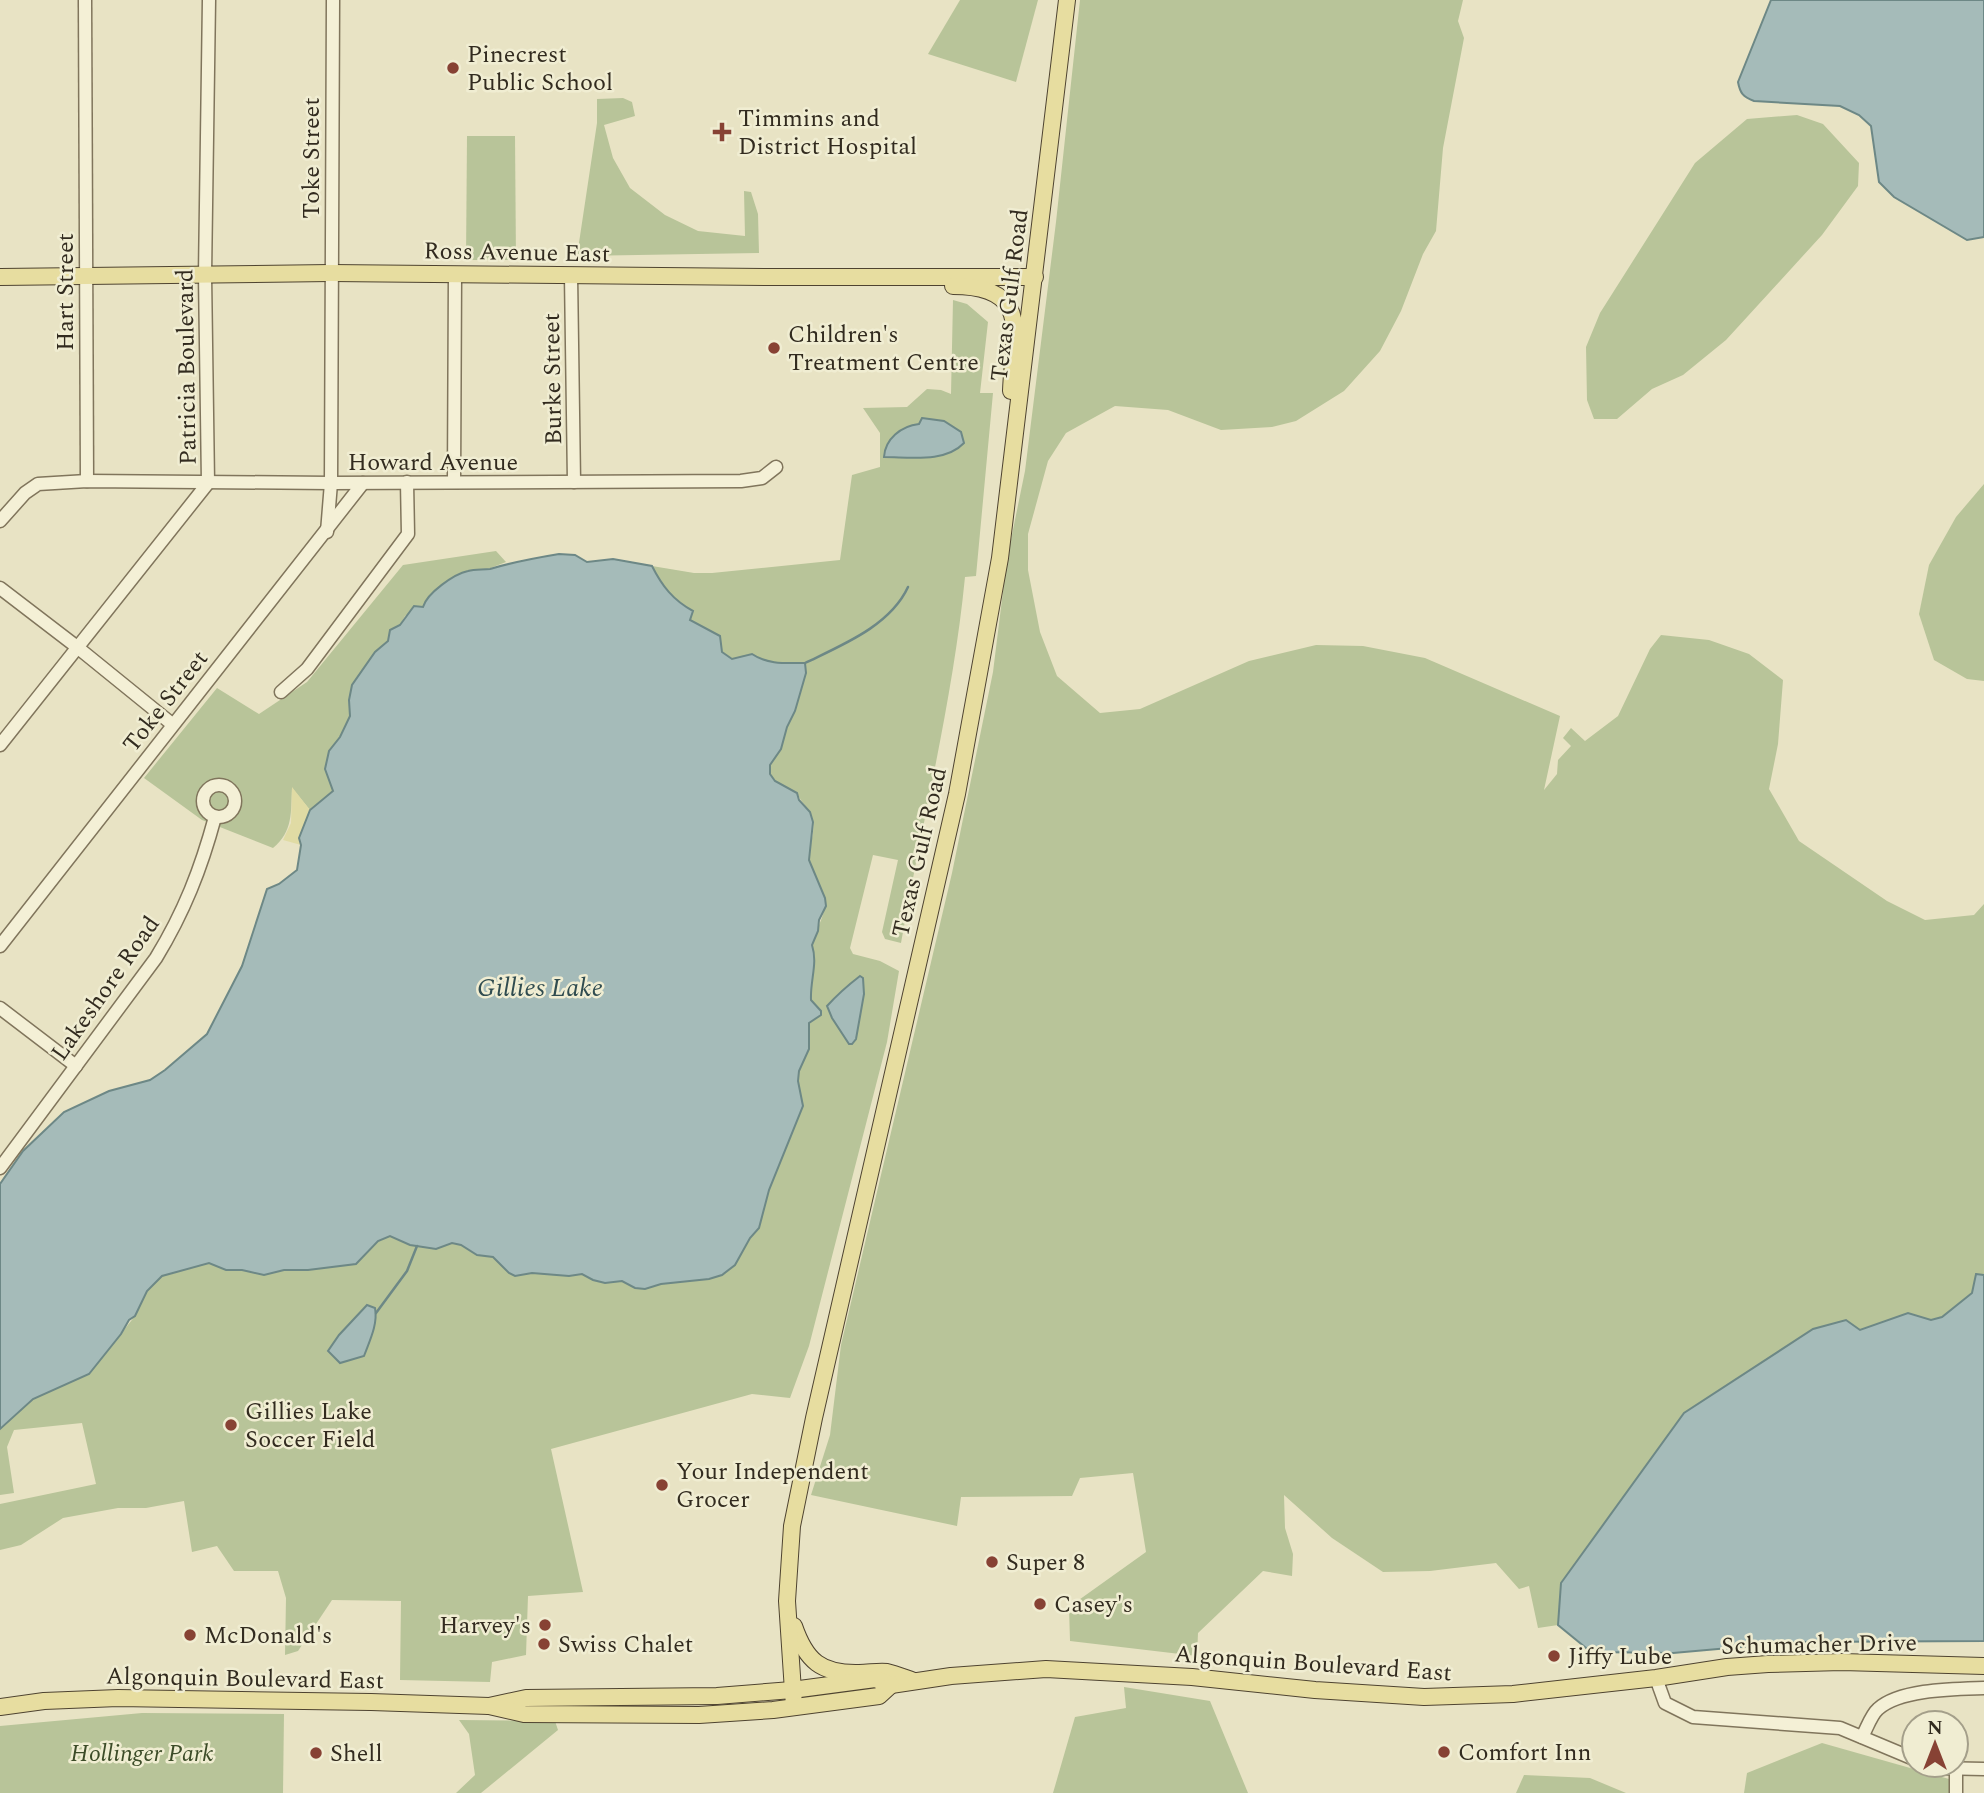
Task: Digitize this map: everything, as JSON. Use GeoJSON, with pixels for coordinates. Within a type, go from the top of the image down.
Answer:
{"type":"FeatureCollection","features":[{"type":"Feature","properties":{"kind":"main road","name":"Texas Gulf Road"},"geometry":{"type":"LineString","coordinates":[[793,1698],[788,1618],[788,1566],[792,1526],[814,1418],[957,794],[1000,558],[1067,0]]}},
{"type":"Feature","properties":{"kind":"main road","name":"Ross Avenue East"},"geometry":{"type":"LineString","coordinates":[[0,277],[331,273],[1035,277]]}},
{"type":"Feature","properties":{"kind":"main road"},"geometry":{"type":"LineString","coordinates":[[891,275],[916,284],[982,288],[999,295],[1009,306],[1015,324],[1011,391],[1016,425]]}},
{"type":"Feature","properties":{"kind":"main road"},"geometry":{"type":"LineString","coordinates":[[788,1618],[806,1654],[826,1669],[838,1673],[885,1672],[915,1682]]}},
{"type":"Feature","properties":{"kind":"main road","name":"Schumacher Drive"},"geometry":{"type":"LineString","coordinates":[[1656,1678],[1727,1667],[1768,1664],[1842,1662],[1984,1666]]}},
{"type":"Feature","properties":{"kind":"main road","name":"Algonquin Boulevard East"},"geometry":{"type":"LineString","coordinates":[[0,1707],[44,1701],[118,1698],[489,1706],[526,1698],[793,1698],[875,1679],[891,1685],[951,1676],[1055,1670],[1192,1677],[1315,1690],[1424,1697],[1513,1694],[1656,1678]]}},
{"type":"Feature","properties":{"kind":"street","name":"Hart Street"},"geometry":{"type":"LineString","coordinates":[[85,0],[87,481]]}},
{"type":"Feature","properties":{"kind":"street","name":"Patricia Boulevard"},"geometry":{"type":"LineString","coordinates":[[0,745],[208,483],[205,275],[209,0]]}},
{"type":"Feature","properties":{"kind":"street","name":"Toke Street"},"geometry":{"type":"LineString","coordinates":[[327,532],[331,483],[333,0]]}},
{"type":"Feature","properties":{"kind":"street"},"geometry":{"type":"LineString","coordinates":[[454,481],[455,274]]}},
{"type":"Feature","properties":{"kind":"street","name":"Burke Street"},"geometry":{"type":"LineString","coordinates":[[572,275],[574,482]]}},
{"type":"Feature","properties":{"kind":"street","name":"Howard Avenue"},"geometry":{"type":"LineString","coordinates":[[87,481],[741,481],[762,478],[776,467]]}},
{"type":"Feature","properties":{"kind":"street"},"geometry":{"type":"LineString","coordinates":[[0,520],[38,484],[87,481]]}},
{"type":"Feature","properties":{"kind":"street"},"geometry":{"type":"LineString","coordinates":[[281,692],[307,669],[408,534],[407,482]]}},
{"type":"Feature","properties":{"kind":"street","name":"Toke Street"},"geometry":{"type":"LineString","coordinates":[[0,946],[363,483]]}},
{"type":"Feature","properties":{"kind":"street"},"geometry":{"type":"LineString","coordinates":[[0,588],[172,724]]}},
{"type":"Feature","properties":{"kind":"street","name":"Lakeshore Road"},"geometry":{"type":"LineString","coordinates":[[0,1168],[156,958],[174,929],[204,861],[215,817]]}},
{"type":"Feature","properties":{"kind":"street"},"geometry":{"type":"LineString","coordinates":[[0,1009],[76,1066]]}},
{"type":"Feature","properties":{"kind":"street"},"geometry":{"type":"LineString","coordinates":[[1656,1678],[1665,1703],[1693,1717],[1840,1728],[1900,1753]]}},
{"type":"Feature","properties":{"kind":"street"},"geometry":{"type":"LineString","coordinates":[[1862,1737],[1876,1710],[1892,1699],[1952,1689],[1984,1688]]}},
{"type":"Feature","properties":{"kind":"green space"},"geometry":{"type":"Polygon","coordinates":[[[960,0],[1038,0],[1016,82],[928,54],[960,0]]]}},
{"type":"Feature","properties":{"kind":"green space"},"geometry":{"type":"Polygon","coordinates":[[[1080,0],[1463,0],[1458,21],[1464,38],[1443,148],[1436,231],[1423,254],[1401,311],[1380,351],[1344,391],[1296,421],[1272,427],[1221,430],[1168,410],[1115,406],[1066,433],[1048,461],[1028,534],[1028,570],[1040,632],[1057,676],[1100,713],[1140,709],[1249,661],[1316,645],[1363,646],[1425,658],[1560,716],[1544,790],[1557,774],[1558,760],[1571,746],[1563,738],[1571,728],[1585,741],[1618,716],[1650,649],[1661,635],[1709,640],[1749,654],[1783,680],[1778,744],[1769,789],[1799,841],[1887,901],[1925,920],[1974,915],[1984,904],[1984,1275],[1976,1275],[1972,1293],[1942,1317],[1931,1320],[1908,1313],[1860,1330],[1846,1320],[1813,1329],[1684,1413],[1561,1583],[1558,1625],[1538,1628],[1529,1586],[1519,1589],[1496,1563],[1430,1571],[1383,1572],[1332,1538],[1284,1495],[1285,1528],[1293,1554],[1292,1576],[1263,1571],[1198,1633],[1197,1656],[1070,1641],[1069,1607],[1146,1552],[1133,1473],[1080,1478],[1072,1496],[961,1497],[957,1526],[811,1495],[830,1435],[841,1345],[952,873],[993,672],[1007,559],[1025,471],[1080,0]]]}},
{"type":"Feature","properties":{"kind":"green space"},"geometry":{"type":"Polygon","coordinates":[[[623,98],[632,102],[635,116],[604,125],[613,158],[630,188],[665,215],[698,231],[745,236],[744,191],[751,192],[758,214],[759,253],[577,256],[597,123],[597,99],[623,98]]]}},
{"type":"Feature","properties":{"kind":"green space"},"geometry":{"type":"Polygon","coordinates":[[[1797,115],[1823,124],[1859,163],[1858,186],[1822,235],[1726,340],[1683,375],[1652,389],[1617,419],[1594,419],[1587,400],[1586,347],[1600,313],[1695,163],[1747,119],[1797,115]]]}},
{"type":"Feature","properties":{"kind":"green space"},"geometry":{"type":"Polygon","coordinates":[[[467,136],[515,136],[516,260],[466,260],[467,136]]]}},
{"type":"Feature","properties":{"kind":"green space"},"geometry":{"type":"Polygon","coordinates":[[[953,300],[967,304],[988,322],[980,393],[993,393],[976,576],[965,577],[945,715],[901,943],[885,939],[882,932],[898,860],[873,855],[850,948],[853,954],[880,961],[899,971],[887,1042],[809,1346],[790,1398],[752,1394],[551,1449],[583,1592],[528,1596],[526,1655],[492,1662],[490,1682],[400,1680],[401,1601],[332,1600],[298,1651],[285,1655],[286,1598],[278,1571],[234,1571],[217,1546],[192,1552],[184,1501],[146,1508],[118,1508],[63,1518],[21,1545],[0,1550],[0,1504],[96,1484],[82,1423],[14,1430],[7,1447],[14,1493],[0,1495],[0,1429],[33,1399],[89,1374],[135,1316],[147,1291],[162,1276],[209,1262],[226,1270],[264,1275],[284,1270],[356,1264],[378,1241],[390,1236],[410,1245],[436,1249],[452,1243],[461,1245],[477,1255],[493,1257],[515,1276],[532,1273],[569,1276],[582,1274],[605,1283],[622,1281],[635,1288],[645,1289],[661,1284],[709,1279],[735,1265],[750,1238],[759,1228],[769,1190],[803,1106],[798,1081],[799,1071],[809,1049],[810,1023],[821,1011],[811,1000],[814,959],[812,945],[825,904],[810,863],[813,821],[797,793],[775,781],[770,774],[770,765],[781,748],[795,711],[806,673],[805,663],[771,662],[752,654],[733,660],[722,652],[720,636],[690,620],[693,611],[669,592],[652,566],[712,573],[840,560],[852,475],[880,467],[880,433],[863,408],[907,407],[927,389],[951,394],[953,300]]]}},
{"type":"Feature","properties":{"kind":"green space"},"geometry":{"type":"Polygon","coordinates":[[[1984,484],[1984,681],[1967,679],[1934,660],[1919,614],[1929,565],[1956,517],[1984,484]]]}},
{"type":"Feature","properties":{"kind":"green space"},"geometry":{"type":"Polygon","coordinates":[[[496,551],[506,562],[488,569],[466,571],[423,608],[405,616],[400,625],[391,630],[388,641],[375,652],[349,700],[350,716],[330,751],[333,791],[310,810],[292,788],[288,828],[273,848],[202,820],[144,778],[217,688],[259,714],[307,682],[403,565],[496,551]]]}},
{"type":"Feature","properties":{"kind":"green space"},"geometry":{"type":"Polygon","coordinates":[[[1124,1687],[1210,1701],[1248,1793],[1053,1793],[1075,1717],[1126,1708],[1124,1687]]]}},
{"type":"Feature","properties":{"kind":"green space","name":"Hollinger Park"},"geometry":{"type":"Polygon","coordinates":[[[142,1713],[284,1714],[283,1793],[0,1793],[0,1726],[142,1713]]]}},
{"type":"Feature","properties":{"kind":"green space"},"geometry":{"type":"Polygon","coordinates":[[[459,1720],[555,1721],[558,1730],[481,1793],[456,1793],[475,1775],[469,1734],[459,1720]]]}},
{"type":"Feature","properties":{"kind":"green space"},"geometry":{"type":"Polygon","coordinates":[[[1822,1743],[1900,1765],[1900,1779],[1949,1779],[1949,1793],[1744,1793],[1747,1773],[1822,1743]]]}},
{"type":"Feature","properties":{"kind":"green space"},"geometry":{"type":"Polygon","coordinates":[[[1524,1775],[1590,1778],[1626,1793],[1516,1793],[1524,1775]]]}},
{"type":"Feature","properties":{"kind":"sand"},"geometry":{"type":"Polygon","coordinates":[[[292,787],[310,810],[301,845],[283,840],[291,823],[292,787]]]}},
{"type":"Feature","properties":{"kind":"water"},"geometry":{"type":"Polygon","coordinates":[[[1771,0],[1984,0],[1984,237],[1967,240],[1894,197],[1879,182],[1871,126],[1859,115],[1840,106],[1754,101],[1743,94],[1738,82],[1771,0]]]}},
{"type":"Feature","properties":{"kind":"water"},"geometry":{"type":"Polygon","coordinates":[[[922,418],[944,421],[961,432],[964,443],[947,454],[937,456],[884,457],[887,445],[895,434],[906,427],[919,424],[922,418]]]}},
{"type":"Feature","properties":{"kind":"water","name":"Gillies Lake"},"geometry":{"type":"Polygon","coordinates":[[[559,554],[575,555],[587,562],[613,559],[652,566],[669,592],[693,611],[690,620],[720,636],[722,652],[732,659],[752,654],[771,662],[805,663],[806,673],[795,711],[781,749],[770,765],[770,774],[775,781],[797,793],[799,800],[810,812],[813,822],[809,860],[826,906],[812,945],[814,959],[811,1000],[821,1011],[821,1015],[809,1023],[809,1049],[799,1071],[798,1081],[803,1106],[769,1190],[759,1228],[750,1238],[735,1265],[722,1275],[645,1289],[635,1288],[622,1281],[605,1283],[582,1274],[569,1276],[532,1273],[515,1276],[493,1257],[477,1255],[461,1245],[452,1243],[436,1249],[410,1245],[390,1236],[378,1241],[356,1264],[284,1270],[264,1275],[226,1270],[209,1263],[162,1276],[147,1291],[135,1316],[129,1320],[89,1374],[33,1399],[0,1429],[0,1184],[23,1151],[64,1112],[109,1091],[150,1080],[207,1034],[242,966],[267,889],[279,884],[297,870],[301,845],[299,838],[310,810],[333,791],[325,769],[329,751],[340,737],[350,716],[352,685],[375,652],[388,641],[390,630],[400,625],[414,606],[423,607],[435,590],[462,573],[559,554]]]}},
{"type":"Feature","properties":{"kind":"water"},"geometry":{"type":"Polygon","coordinates":[[[860,976],[863,978],[864,994],[856,1039],[849,1044],[827,1006],[860,976]]]}},
{"type":"Feature","properties":{"kind":"water"},"geometry":{"type":"Polygon","coordinates":[[[1976,1274],[1984,1275],[1984,1641],[1798,1642],[1673,1653],[1591,1652],[1558,1625],[1561,1583],[1684,1413],[1813,1329],[1846,1320],[1860,1330],[1908,1313],[1931,1320],[1942,1317],[1972,1293],[1976,1274]]]}},
{"type":"Feature","properties":{"kind":"water"},"geometry":{"type":"Polygon","coordinates":[[[367,1305],[375,1308],[375,1320],[364,1356],[340,1363],[328,1351],[367,1305]]]}},
{"type":"Feature","properties":{"kind":"waterway"},"geometry":{"type":"LineString","coordinates":[[805,663],[864,633],[890,613],[908,587]]}},
{"type":"Feature","properties":{"kind":"waterway"},"geometry":{"type":"LineString","coordinates":[[376,1313],[407,1271],[417,1246]]}},
{"type":"Feature","properties":{"kind":"place","name":"Pinecrest Public School"},"geometry":{"type":"Point","coordinates":[453,68]}},
{"type":"Feature","properties":{"kind":"place","name":"Timmins and District Hospital"},"geometry":{"type":"Point","coordinates":[722,132]}},
{"type":"Feature","properties":{"kind":"place","name":"Children's Treatment Centre"},"geometry":{"type":"Point","coordinates":[774,348]}},
{"type":"Feature","properties":{"kind":"place","name":"Gillies Lake Soccer Field"},"geometry":{"type":"Point","coordinates":[231,1425]}},
{"type":"Feature","properties":{"kind":"place","name":"Your Independent Grocer"},"geometry":{"type":"Point","coordinates":[662,1485]}},
{"type":"Feature","properties":{"kind":"place","name":"Super 8"},"geometry":{"type":"Point","coordinates":[992,1562]}},
{"type":"Feature","properties":{"kind":"place","name":"Casey's"},"geometry":{"type":"Point","coordinates":[1040,1604]}},
{"type":"Feature","properties":{"kind":"place","name":"Harvey's"},"geometry":{"type":"Point","coordinates":[545,1625]}},
{"type":"Feature","properties":{"kind":"place","name":"McDonald's"},"geometry":{"type":"Point","coordinates":[190,1635]}},
{"type":"Feature","properties":{"kind":"place","name":"Swiss Chalet"},"geometry":{"type":"Point","coordinates":[544,1644]}},
{"type":"Feature","properties":{"kind":"place","name":"Jiffy Lube"},"geometry":{"type":"Point","coordinates":[1554,1656]}},
{"type":"Feature","properties":{"kind":"place","name":"Comfort Inn"},"geometry":{"type":"Point","coordinates":[1444,1752]}},
{"type":"Feature","properties":{"kind":"place","name":"Shell"},"geometry":{"type":"Point","coordinates":[316,1753]}}]}
